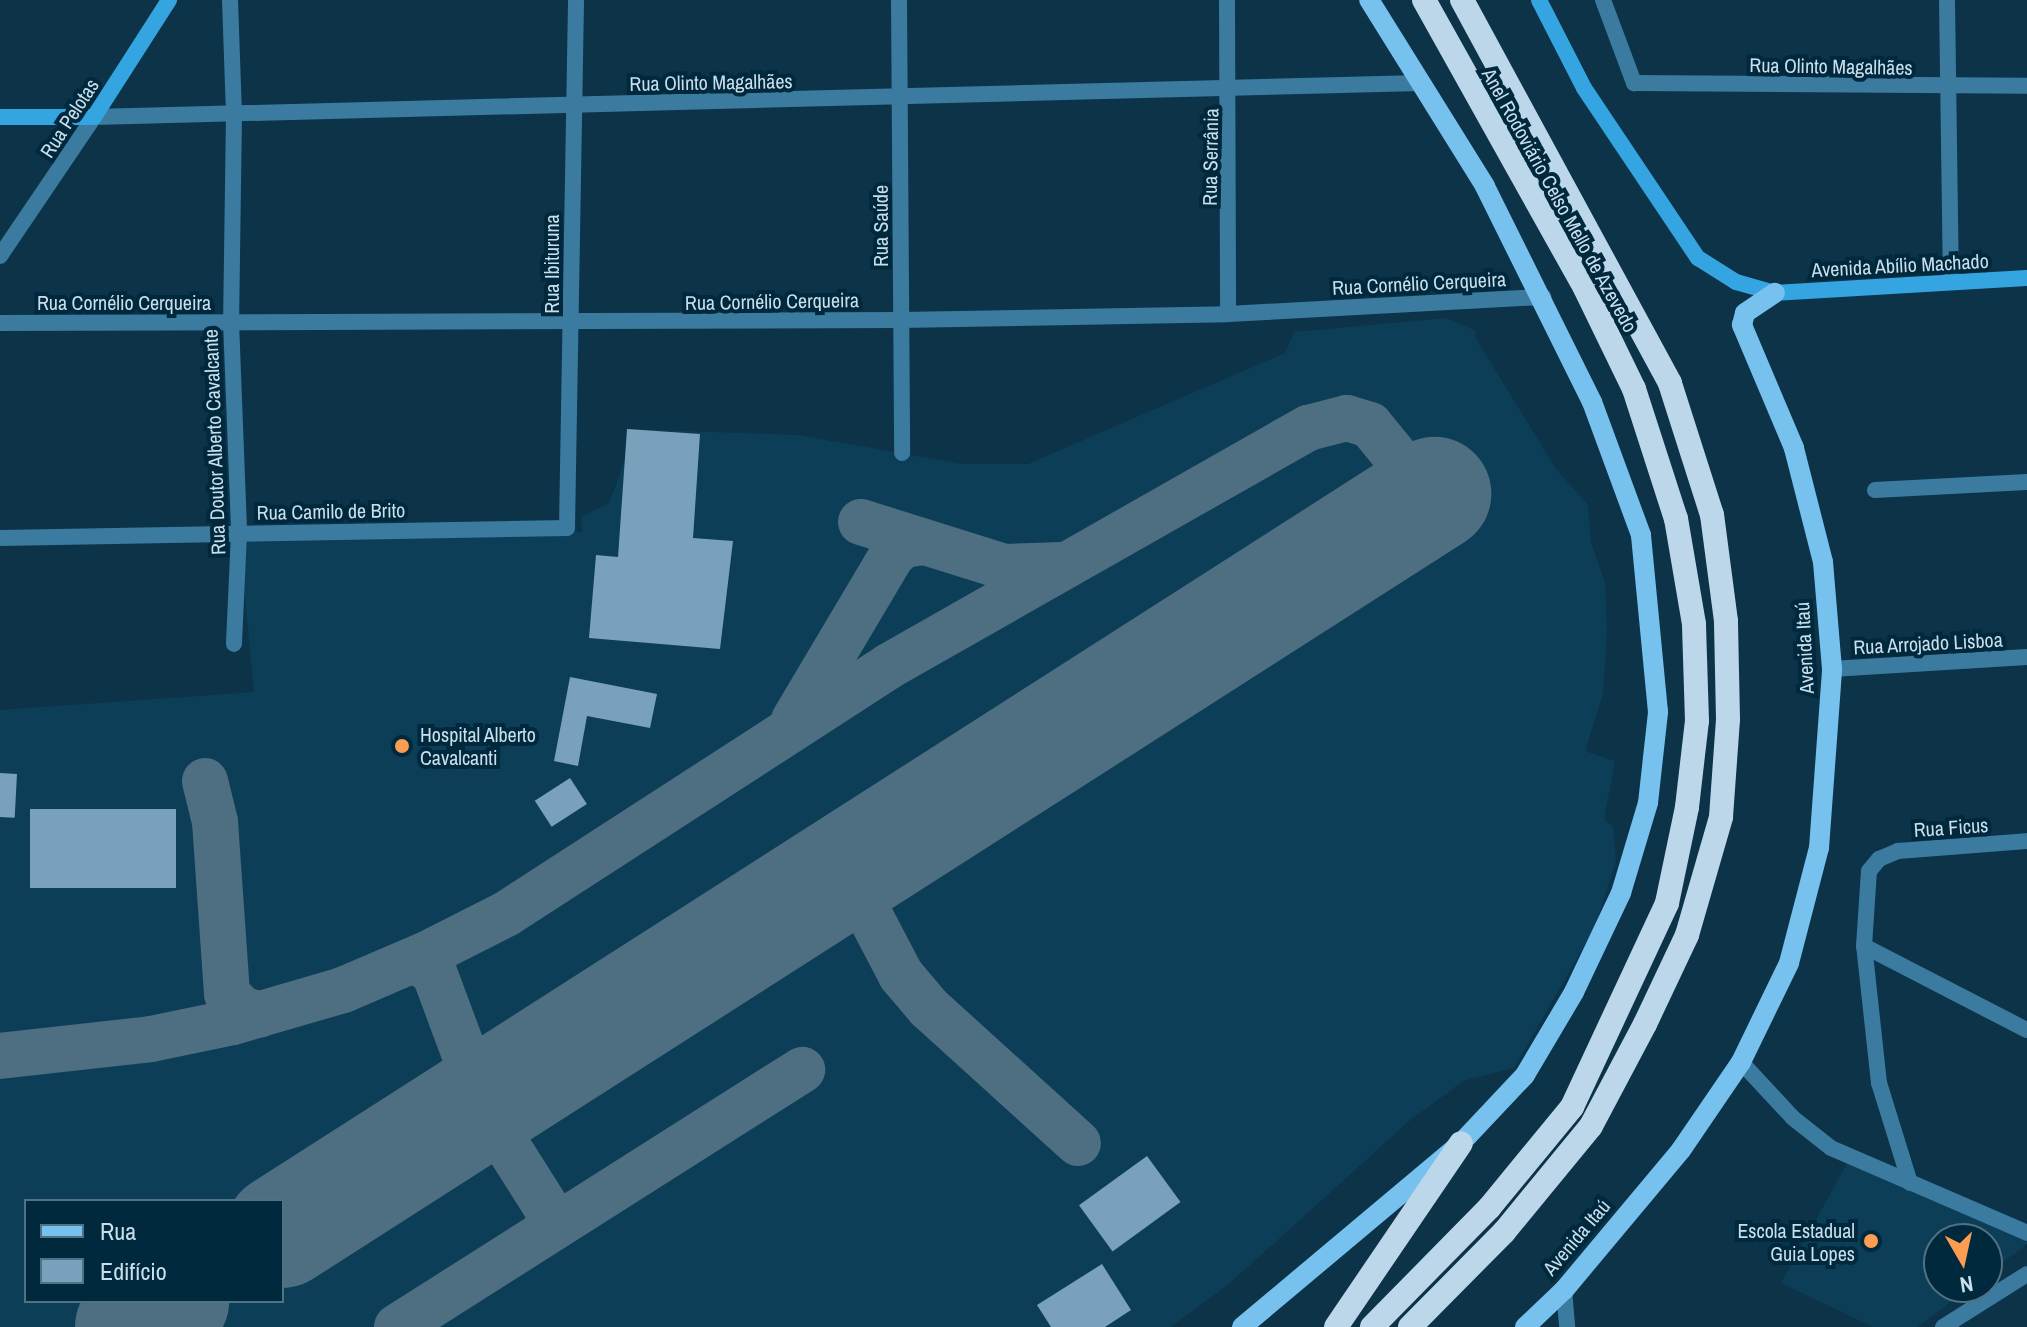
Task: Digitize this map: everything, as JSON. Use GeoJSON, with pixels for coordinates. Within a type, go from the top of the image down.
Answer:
{"type":"FeatureCollection","features":[{"type":"Feature","properties":{"kind":"highway","name":"Anel Rodoviário Celso Mello de Azevedo"},"geometry":{"type":"LineString","coordinates":[[1372,1327],[1489,1208],[1572,1107],[1667,903],[1687,807],[1697,721],[1694,624],[1676,519],[1634,389],[1585,288],[1424,0]]}},
{"type":"Feature","properties":{"kind":"highway","name":"Anel Rodoviário Celso Mello de Azevedo"},"geometry":{"type":"LineString","coordinates":[[1410,1327],[1504,1232],[1591,1126],[1645,1024],[1687,935],[1721,817],[1728,719],[1726,621],[1712,515],[1670,383],[1462,0]]}},
{"type":"Feature","properties":{"kind":"highway"},"geometry":{"type":"LineString","coordinates":[[1336,1327],[1461,1143]]}},
{"type":"Feature","properties":{"kind":"main road","name":"Rua Pelotas"},"geometry":{"type":"LineString","coordinates":[[94,117],[169,0]]}},
{"type":"Feature","properties":{"kind":"main road"},"geometry":{"type":"LineString","coordinates":[[1242,1327],[1461,1143],[1525,1075],[1574,992],[1621,893],[1648,803],[1658,712],[1641,535],[1592,402],[1544,297],[1422,83],[1369,0]]}},
{"type":"Feature","properties":{"kind":"main road"},"geometry":{"type":"LineString","coordinates":[[1539,0],[1584,88],[1698,258],[1736,282],[1775,293]]}},
{"type":"Feature","properties":{"kind":"main road","name":"Rua Olinto Magalhães"},"geometry":{"type":"LineString","coordinates":[[0,117],[94,117]]}},
{"type":"Feature","properties":{"kind":"main road","name":"Avenida Abílio Machado"},"geometry":{"type":"LineString","coordinates":[[1775,293],[2027,278]]}},
{"type":"Feature","properties":{"kind":"main road","name":"Avenida Itaú"},"geometry":{"type":"LineString","coordinates":[[1525,1327],[1564,1290],[1681,1150],[1741,1062],[1789,963],[1819,848],[1832,669],[1823,562],[1794,448],[1742,325],[1745,313],[1775,293]]}},
{"type":"Feature","properties":{"kind":"street","name":"Rua Doutor Alberto Cavalcante"},"geometry":{"type":"LineString","coordinates":[[230,0],[234,113],[231,321],[239,533],[234,644]]}},
{"type":"Feature","properties":{"kind":"street","name":"Rua Ibituruna"},"geometry":{"type":"LineString","coordinates":[[567,528],[576,0]]}},
{"type":"Feature","properties":{"kind":"street","name":"Rua Serrânia"},"geometry":{"type":"LineString","coordinates":[[1227,0],[1231,91],[1228,314]]}},
{"type":"Feature","properties":{"kind":"street","name":"Rua Olinto Magalhães"},"geometry":{"type":"LineString","coordinates":[[1603,0],[1634,83],[2027,86]]}},
{"type":"Feature","properties":{"kind":"street"},"geometry":{"type":"LineString","coordinates":[[1947,0],[1951,282]]}},
{"type":"Feature","properties":{"kind":"street","name":"Rua Saúde"},"geometry":{"type":"LineString","coordinates":[[895,3],[901,99],[902,453]]}},
{"type":"Feature","properties":{"kind":"street","name":"Rua Olinto Magalhães"},"geometry":{"type":"LineString","coordinates":[[94,117],[1231,91],[1422,83]]}},
{"type":"Feature","properties":{"kind":"street","name":"Rua Pelotas"},"geometry":{"type":"LineString","coordinates":[[0,256],[94,117]]}},
{"type":"Feature","properties":{"kind":"street","name":"Rua Cornélio Cerqueira"},"geometry":{"type":"LineString","coordinates":[[0,323],[231,321],[571,324],[900,320],[1228,314],[1544,297]]}},
{"type":"Feature","properties":{"kind":"street"},"geometry":{"type":"LineString","coordinates":[[1875,490],[2027,482]]}},
{"type":"Feature","properties":{"kind":"street","name":"Rua Camilo de Brito"},"geometry":{"type":"LineString","coordinates":[[0,538],[567,528]]}},
{"type":"Feature","properties":{"kind":"street","name":"Rua Arrojado Lisboa"},"geometry":{"type":"LineString","coordinates":[[1832,669],[2027,657]]}},
{"type":"Feature","properties":{"kind":"street","name":"Rua Ficus"},"geometry":{"type":"LineString","coordinates":[[1864,946],[1869,871],[1879,859],[1898,851],[2027,841]]}},
{"type":"Feature","properties":{"kind":"street"},"geometry":{"type":"LineString","coordinates":[[1864,946],[1879,1083],[1910,1183]]}},
{"type":"Feature","properties":{"kind":"street"},"geometry":{"type":"LineString","coordinates":[[1864,946],[2027,1030]]}},
{"type":"Feature","properties":{"kind":"street"},"geometry":{"type":"LineString","coordinates":[[1741,1062],[1793,1118],[1831,1148],[2027,1233]]}},
{"type":"Feature","properties":{"kind":"street"},"geometry":{"type":"LineString","coordinates":[[1943,1327],[2027,1274]]}},
{"type":"Feature","properties":{"kind":"street"},"geometry":{"type":"LineString","coordinates":[[1564,1290],[1567,1327]]}},
{"type":"Feature","properties":{"kind":"shaded area"},"geometry":{"type":"Polygon","coordinates":[[[1447,318],[1476,331],[1475,337],[1556,469],[1588,505],[1591,542],[1605,583],[1607,630],[1603,694],[1585,751],[1615,761],[1604,819],[1613,827],[1616,861],[1595,927],[1514,1068],[1463,1081],[1408,1122],[1229,1284],[1171,1327],[0,1327],[0,710],[254,692],[239,533],[567,528],[582,533],[581,517],[609,503],[625,460],[627,429],[797,435],[963,464],[1028,464],[1285,353],[1294,332],[1447,318]]]}},
{"type":"Feature","properties":{"kind":"shaded area","name":"Escola Estadual Guia Lopes"},"geometry":{"type":"Polygon","coordinates":[[[1850,1158],[1998,1223],[1923,1223],[1923,1303],[1949,1303],[1918,1327],[1873,1327],[1781,1283],[1850,1158]]]}},
{"type":"Feature","properties":{"kind":"shaded area","name":"Escola Estadual Guia Lopes"},"geometry":{"type":"Polygon","coordinates":[[[2003,1225],[2027,1236],[2027,1244],[2003,1262],[2003,1225]]]}},
{"type":"Feature","properties":{"kind":"building"},"geometry":{"type":"Polygon","coordinates":[[[627,429],[700,434],[693,538],[733,541],[720,649],[589,638],[596,555],[618,557],[627,429]]]}},
{"type":"Feature","properties":{"kind":"building"},"geometry":{"type":"Polygon","coordinates":[[[570,677],[657,694],[650,728],[587,716],[578,766],[554,761],[570,677]]]}},
{"type":"Feature","properties":{"kind":"building"},"geometry":{"type":"Polygon","coordinates":[[[0,773],[17,774],[15,818],[0,817],[0,773]]]}},
{"type":"Feature","properties":{"kind":"building"},"geometry":{"type":"Polygon","coordinates":[[[570,778],[587,804],[552,827],[535,801],[570,778]]]}},
{"type":"Feature","properties":{"kind":"building"},"geometry":{"type":"Polygon","coordinates":[[[30,809],[176,809],[176,888],[30,888],[30,809]]]}},
{"type":"Feature","properties":{"kind":"building"},"geometry":{"type":"Polygon","coordinates":[[[1147,1156],[1181,1202],[1113,1251],[1079,1205],[1147,1156]]]}},
{"type":"Feature","properties":{"kind":"building"},"geometry":{"type":"Polygon","coordinates":[[[1102,1264],[1131,1310],[1105,1327],[1051,1327],[1037,1305],[1102,1264]]]}},
{"type":"Feature","properties":{"kind":"taxiway"},"geometry":{"type":"LineString","coordinates":[[0,1056],[151,1039],[233,1022],[343,990],[427,954],[506,914],[889,666],[1308,428],[1347,418],[1370,425],[1410,474],[1421,503]]}},
{"type":"Feature","properties":{"kind":"taxiway"},"geometry":{"type":"LineString","coordinates":[[861,522],[1005,567],[1062,565]]}},
{"type":"Feature","properties":{"kind":"taxiway"},"geometry":{"type":"LineString","coordinates":[[794,720],[892,555],[904,545],[922,542]]}},
{"type":"Feature","properties":{"kind":"taxiway"},"geometry":{"type":"LineString","coordinates":[[205,781],[215,822],[227,994],[242,1009],[259,1015]]}},
{"type":"Feature","properties":{"kind":"taxiway"},"geometry":{"type":"LineString","coordinates":[[834,878],[856,889],[901,975],[929,1008],[1078,1143]]}},
{"type":"Feature","properties":{"kind":"taxiway"},"geometry":{"type":"LineString","coordinates":[[414,960],[434,972],[475,1082],[468,1112]]}},
{"type":"Feature","properties":{"kind":"taxiway"},"geometry":{"type":"LineString","coordinates":[[397,1327],[802,1070]]}},
{"type":"Feature","properties":{"kind":"taxiway"},"geometry":{"type":"LineString","coordinates":[[460,1117],[493,1123],[550,1213],[546,1231]]}},
{"type":"Feature","properties":{"kind":"runway"},"geometry":{"type":"LineString","coordinates":[[284,1230],[1434,494]]}},
{"type":"Feature","properties":{"kind":"runway"},"geometry":{"type":"LineString","coordinates":[[132,1327],[169,1303]]}},
{"type":"Feature","properties":{"kind":"place","name":"Hospital Alberto Cavalcanti"},"geometry":{"type":"Point","coordinates":[402,746]}},
{"type":"Feature","properties":{"kind":"place","name":"Escola Estadual Guia Lopes"},"geometry":{"type":"Point","coordinates":[1871,1241]}}]}
